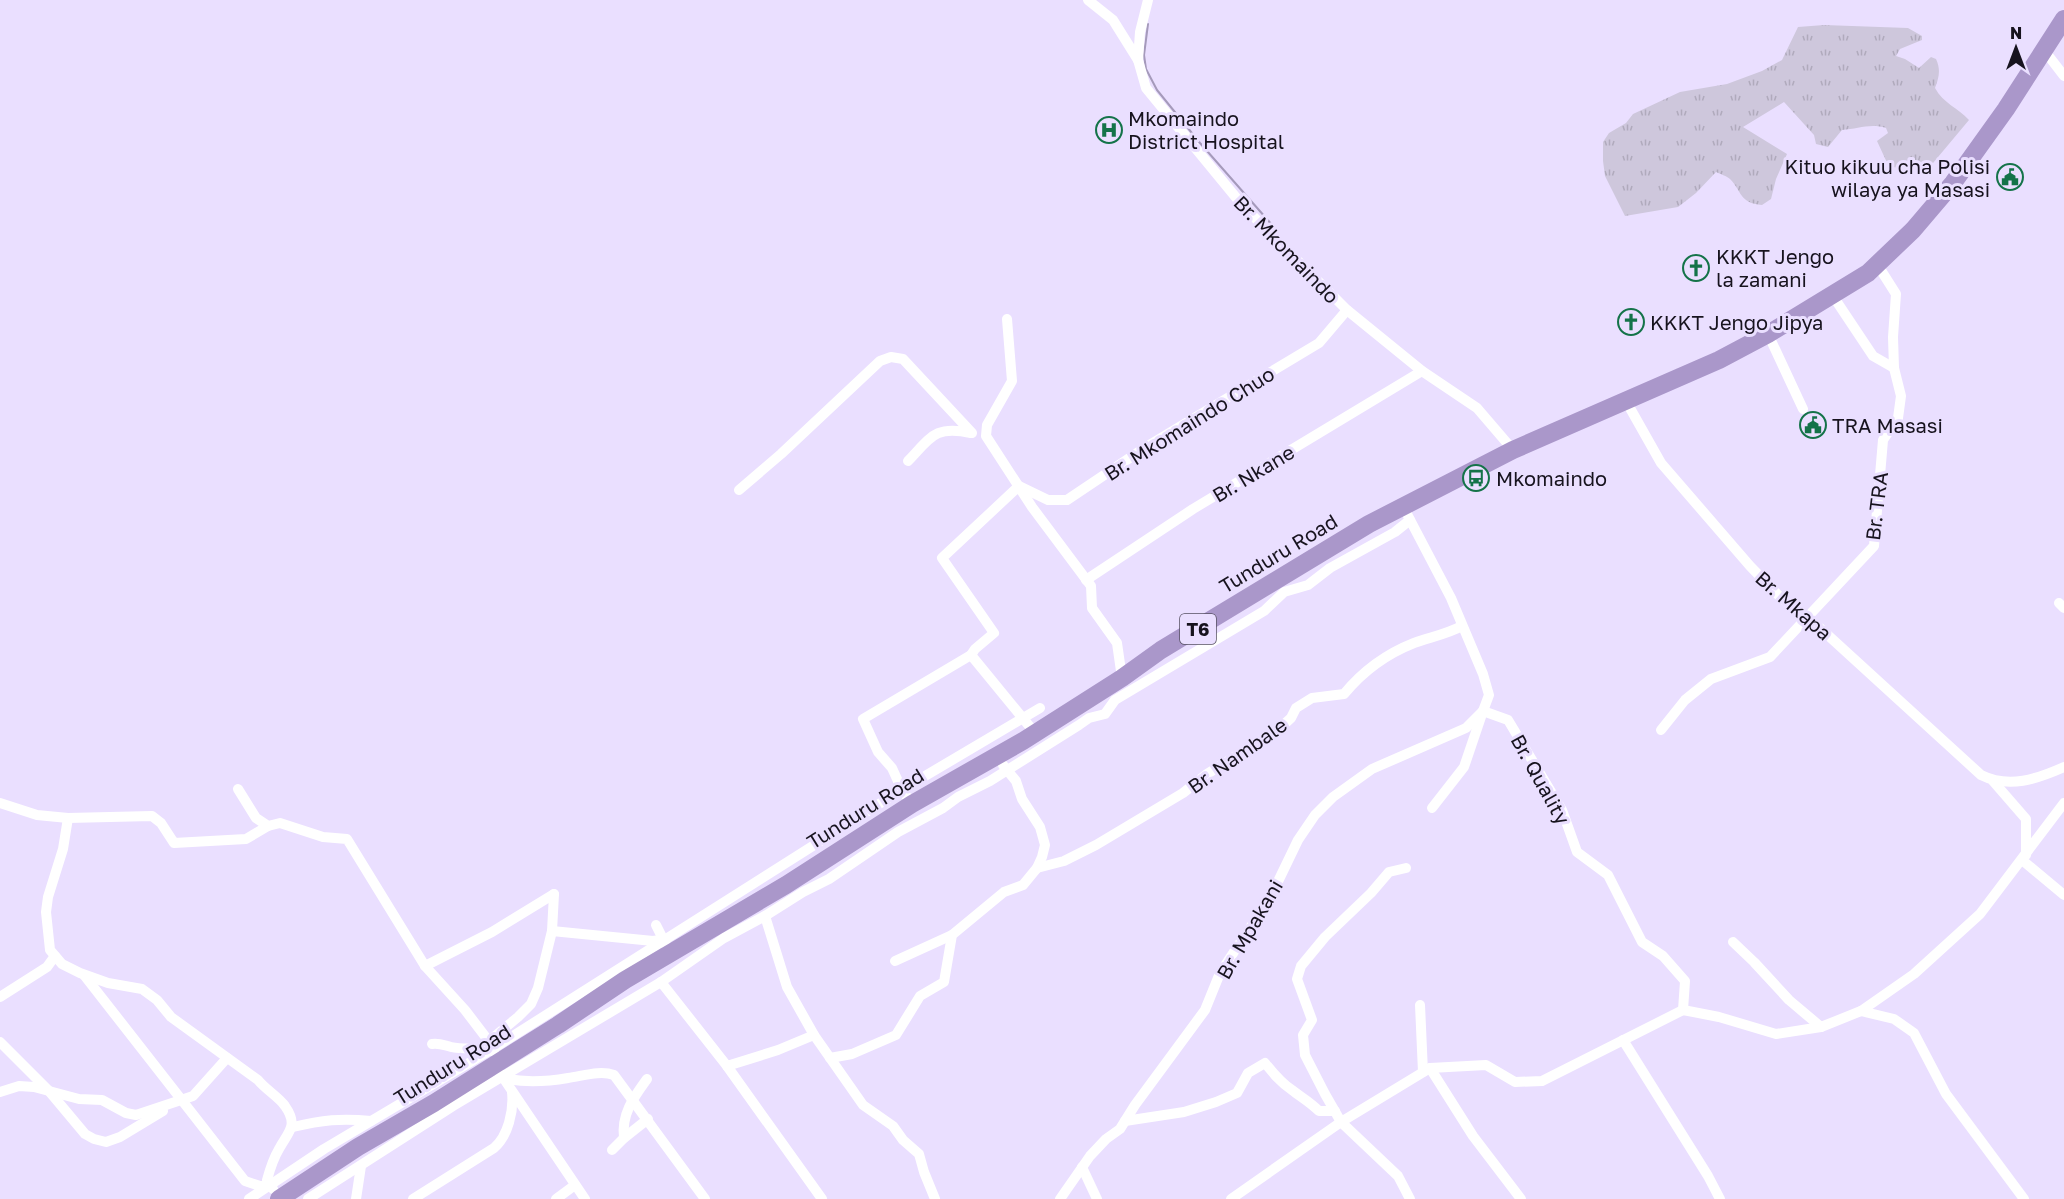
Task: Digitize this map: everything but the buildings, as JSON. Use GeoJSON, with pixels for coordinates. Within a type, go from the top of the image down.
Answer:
{"type":"FeatureCollection","features":[{"type":"Feature","properties":{"kind":"highway","name":"Tunduru Road"},"geometry":{"type":"LineString","coordinates":[[277,1194],[358,1147],[495,1058],[625,980],[667,946],[786,885],[907,797],[1001,763],[1029,726],[1122,678],[1161,650],[1369,524],[1407,514],[1513,450],[1719,360],[1768,334],[1868,273],[1913,230],[1953,183],[2006,109],[2064,19]]}},
{"type":"Feature","properties":{"kind":"street"},"geometry":{"type":"LineString","coordinates":[[1088,0],[1113,20],[1138,60]]}},
{"type":"Feature","properties":{"kind":"street","name":"Br. Mkomaindo"},"geometry":{"type":"LineString","coordinates":[[1148,0],[1140,32],[1138,60],[1146,88],[1243,206],[1347,310],[1422,371],[1477,408],[1513,450]]}},
{"type":"Feature","properties":{"kind":"street"},"geometry":{"type":"LineString","coordinates":[[2044,50],[2064,76]]}},
{"type":"Feature","properties":{"kind":"street","name":"Br. TRA"},"geometry":{"type":"LineString","coordinates":[[1661,730],[1685,700],[1712,679],[1770,657],[1874,546],[1883,440],[1899,418],[1902,396],[1894,368],[1893,338],[1896,294],[1877,264]]}},
{"type":"Feature","properties":{"kind":"street"},"geometry":{"type":"LineString","coordinates":[[1833,296],[1873,356],[1894,368]]}},
{"type":"Feature","properties":{"kind":"street","name":"Br. Mkomaindo Chuo"},"geometry":{"type":"LineString","coordinates":[[1019,486],[1048,500],[1067,500],[1146,447],[1319,343],[1347,310]]}},
{"type":"Feature","properties":{"kind":"street"},"geometry":{"type":"LineString","coordinates":[[1007,319],[1012,381],[987,425],[986,436],[1091,586],[1092,608],[1117,643],[1122,678]]}},
{"type":"Feature","properties":{"kind":"street"},"geometry":{"type":"LineString","coordinates":[[1768,334],[1803,409]]}},
{"type":"Feature","properties":{"kind":"street"},"geometry":{"type":"LineString","coordinates":[[739,490],[880,361],[891,357],[903,359],[972,433]]}},
{"type":"Feature","properties":{"kind":"street","name":"Br. Nkane"},"geometry":{"type":"LineString","coordinates":[[1086,580],[1193,509],[1422,371]]}},
{"type":"Feature","properties":{"kind":"street","name":"Br. Mkapa"},"geometry":{"type":"LineString","coordinates":[[1626,401],[1661,464],[1750,566],[1782,599],[1808,616],[1981,776],[1993,781],[2026,819],[2024,857]]}},
{"type":"Feature","properties":{"kind":"street"},"geometry":{"type":"LineString","coordinates":[[908,461],[935,433],[953,429],[986,436]]}},
{"type":"Feature","properties":{"kind":"street"},"geometry":{"type":"LineString","coordinates":[[1019,486],[942,558],[994,633],[971,655],[863,719],[878,752],[892,768],[907,797],[1029,726],[1040,708]]}},
{"type":"Feature","properties":{"kind":"street"},"geometry":{"type":"LineString","coordinates":[[249,1199],[277,1194],[324,1149],[371,1121],[495,1058],[661,982],[724,938],[829,879],[898,832],[990,781],[1001,763],[1089,718],[1105,714],[1115,700],[1264,611],[1284,592],[1308,585],[1330,568],[1395,532],[1407,514],[1451,598],[1483,674],[1489,695],[1464,767],[1432,808]]}},
{"type":"Feature","properties":{"kind":"street","name":"Br. Nambale"},"geometry":{"type":"LineString","coordinates":[[1037,868],[1064,861],[1096,845],[1183,793],[1207,774],[1280,728],[1291,718],[1296,708],[1312,698],[1344,694],[1358,676],[1375,663],[1413,643],[1462,626]]}},
{"type":"Feature","properties":{"kind":"street"},"geometry":{"type":"LineString","coordinates":[[971,655],[1029,726]]}},
{"type":"Feature","properties":{"kind":"street","name":"Br. Quality"},"geometry":{"type":"LineString","coordinates":[[1483,711],[1508,720],[1562,810],[1577,852],[1608,875],[1642,942],[1663,956],[1685,981],[1683,1010]]}},
{"type":"Feature","properties":{"kind":"street","name":"Br. Mpakani"},"geometry":{"type":"LineString","coordinates":[[1060,1199],[1082,1167],[1106,1139],[1120,1129],[1205,1010],[1220,973],[1271,896],[1298,840],[1315,815],[1333,797],[1371,768],[1466,728],[1483,711]]}},
{"type":"Feature","properties":{"kind":"street"},"geometry":{"type":"LineString","coordinates":[[895,961],[952,935],[1004,892],[1023,885],[1037,868],[1045,845],[1040,826],[1022,799],[1016,781],[1001,763]]}},
{"type":"Feature","properties":{"kind":"street"},"geometry":{"type":"LineString","coordinates":[[1993,781],[2018,783],[2064,767]]}},
{"type":"Feature","properties":{"kind":"street"},"geometry":{"type":"LineString","coordinates":[[238,789],[256,818],[268,826]]}},
{"type":"Feature","properties":{"kind":"street"},"geometry":{"type":"LineString","coordinates":[[0,803],[37,815],[68,818],[152,816],[161,823],[174,843],[246,839],[268,826],[280,823],[324,837],[347,839],[425,966],[465,1010],[495,1058],[512,1092],[585,1199]]}},
{"type":"Feature","properties":{"kind":"street"},"geometry":{"type":"LineString","coordinates":[[1231,1199],[1341,1122],[1426,1070],[1486,1065],[1515,1082],[1542,1081],[1683,1010],[1719,1017],[1776,1034],[1821,1027],[1861,1011],[1914,974],[1980,914],[2064,803]]}},
{"type":"Feature","properties":{"kind":"street"},"geometry":{"type":"LineString","coordinates":[[68,818],[63,849],[48,897],[47,929],[50,950],[62,964],[84,975],[108,983],[142,989],[157,1000],[171,1017],[258,1080],[268,1092],[285,1105],[292,1119],[292,1128],[272,1163],[267,1180],[277,1194]]}},
{"type":"Feature","properties":{"kind":"street"},"geometry":{"type":"LineString","coordinates":[[2024,857],[2064,895]]}},
{"type":"Feature","properties":{"kind":"street"},"geometry":{"type":"LineString","coordinates":[[1406,868],[1389,872],[1371,893],[1325,937],[1301,966],[1297,979],[1312,1020],[1303,1035],[1305,1055],[1341,1122],[1398,1176],[1410,1199]]}},
{"type":"Feature","properties":{"kind":"street"},"geometry":{"type":"LineString","coordinates":[[2050,884],[2064,880]]}},
{"type":"Feature","properties":{"kind":"street"},"geometry":{"type":"LineString","coordinates":[[308,1199],[453,1106],[495,1058],[518,1017],[531,1004],[538,988],[552,930],[554,894],[492,932],[425,966]]}},
{"type":"Feature","properties":{"kind":"street"},"geometry":{"type":"LineString","coordinates":[[765,916],[787,987],[814,1035],[864,1105],[893,1126],[903,1140],[919,1154],[935,1199]]}},
{"type":"Feature","properties":{"kind":"street"},"geometry":{"type":"LineString","coordinates":[[656,925],[667,946]]}},
{"type":"Feature","properties":{"kind":"street"},"geometry":{"type":"LineString","coordinates":[[552,930],[653,941],[667,946]]}},
{"type":"Feature","properties":{"kind":"street"},"geometry":{"type":"LineString","coordinates":[[830,1058],[852,1053],[896,1035],[920,996],[944,982],[952,935]]}},
{"type":"Feature","properties":{"kind":"street"},"geometry":{"type":"LineString","coordinates":[[1733,942],[1789,1000],[1821,1027]]}},
{"type":"Feature","properties":{"kind":"street"},"geometry":{"type":"LineString","coordinates":[[0,997],[47,967],[55,956]]}},
{"type":"Feature","properties":{"kind":"street"},"geometry":{"type":"LineString","coordinates":[[84,975],[245,1181],[277,1194]]}},
{"type":"Feature","properties":{"kind":"street"},"geometry":{"type":"LineString","coordinates":[[661,982],[726,1066],[822,1199]]}},
{"type":"Feature","properties":{"kind":"street"},"geometry":{"type":"LineString","coordinates":[[1420,1005],[1426,1070],[1521,1199]]}},
{"type":"Feature","properties":{"kind":"street"},"geometry":{"type":"LineString","coordinates":[[1861,1011],[1894,1019],[1914,1033],[1946,1094],[2024,1199]]}},
{"type":"Feature","properties":{"kind":"street"},"geometry":{"type":"LineString","coordinates":[[726,1066],[778,1050],[814,1035]]}},
{"type":"Feature","properties":{"kind":"street"},"geometry":{"type":"LineString","coordinates":[[1623,1040],[1720,1199]]}},
{"type":"Feature","properties":{"kind":"street"},"geometry":{"type":"LineString","coordinates":[[0,1042],[49,1091],[85,1134],[94,1139],[106,1142],[120,1137],[181,1100]]}},
{"type":"Feature","properties":{"kind":"street"},"geometry":{"type":"LineString","coordinates":[[432,1044],[441,1043],[451,1047],[465,1048],[495,1058],[518,1082],[538,1082],[608,1072],[614,1075],[705,1199]]}},
{"type":"Feature","properties":{"kind":"street"},"geometry":{"type":"LineString","coordinates":[[0,1092],[19,1086],[34,1087],[78,1099],[102,1100],[126,1113],[136,1115],[193,1096],[227,1058]]}},
{"type":"Feature","properties":{"kind":"street"},"geometry":{"type":"LineString","coordinates":[[1125,1121],[1184,1112],[1237,1093],[1248,1072],[1265,1063],[1283,1083],[1319,1111],[1335,1111]]}},
{"type":"Feature","properties":{"kind":"street"},"geometry":{"type":"LineString","coordinates":[[624,1138],[624,1117],[633,1099],[648,1079]]}},
{"type":"Feature","properties":{"kind":"street"},"geometry":{"type":"LineString","coordinates":[[413,1199],[504,1140],[512,1104],[512,1092]]}},
{"type":"Feature","properties":{"kind":"street"},"geometry":{"type":"LineString","coordinates":[[292,1128],[325,1120],[347,1118],[371,1121]]}},
{"type":"Feature","properties":{"kind":"street"},"geometry":{"type":"LineString","coordinates":[[612,1150],[648,1119]]}},
{"type":"Feature","properties":{"kind":"street"},"geometry":{"type":"LineString","coordinates":[[356,1199],[361,1166]]}},
{"type":"Feature","properties":{"kind":"street"},"geometry":{"type":"LineString","coordinates":[[1082,1167],[1097,1199]]}},
{"type":"Feature","properties":{"kind":"street"},"geometry":{"type":"LineString","coordinates":[[556,1199],[575,1185]]}},
{"type":"Feature","properties":{"kind":"green space"},"geometry":{"type":"Polygon","coordinates":[[[1824,25],[1908,28],[1922,36],[1922,40],[1900,49],[1896,56],[1919,68],[1931,57],[1936,59],[1939,74],[1935,88],[1942,98],[1969,120],[1928,169],[1889,167],[1877,141],[1888,133],[1886,128],[1869,126],[1842,130],[1828,147],[1816,144],[1814,135],[1784,102],[1743,127],[1787,154],[1776,179],[1771,199],[1762,205],[1749,202],[1730,179],[1716,172],[1696,193],[1678,207],[1625,216],[1605,176],[1603,142],[1609,133],[1626,123],[1633,114],[1680,92],[1727,84],[1762,71],[1782,60],[1798,27],[1824,25]]]}},
{"type":"Feature","properties":{"kind":"waterway"},"geometry":{"type":"LineString","coordinates":[[1148,24],[1144,55],[1146,69],[1157,90],[1273,226]]}},
{"type":"Feature","properties":{"kind":"place","name":"Mkomaindo District Hospital"},"geometry":{"type":"Point","coordinates":[1109,130]}},
{"type":"Feature","properties":{"kind":"place","name":"Kituo kikuu cha Polisi wilaya ya Masasi"},"geometry":{"type":"Point","coordinates":[2010,177]}},
{"type":"Feature","properties":{"kind":"place","name":"KKKT Jengo la zamani"},"geometry":{"type":"Point","coordinates":[1696,268]}},
{"type":"Feature","properties":{"kind":"place","name":"KKKT Jengo Jipya"},"geometry":{"type":"Point","coordinates":[1631,322]}},
{"type":"Feature","properties":{"kind":"place","name":"TRA Masasi"},"geometry":{"type":"Point","coordinates":[1813,425]}},
{"type":"Feature","properties":{"kind":"place","name":"Mkomaindo"},"geometry":{"type":"Point","coordinates":[1476,478]}}]}
